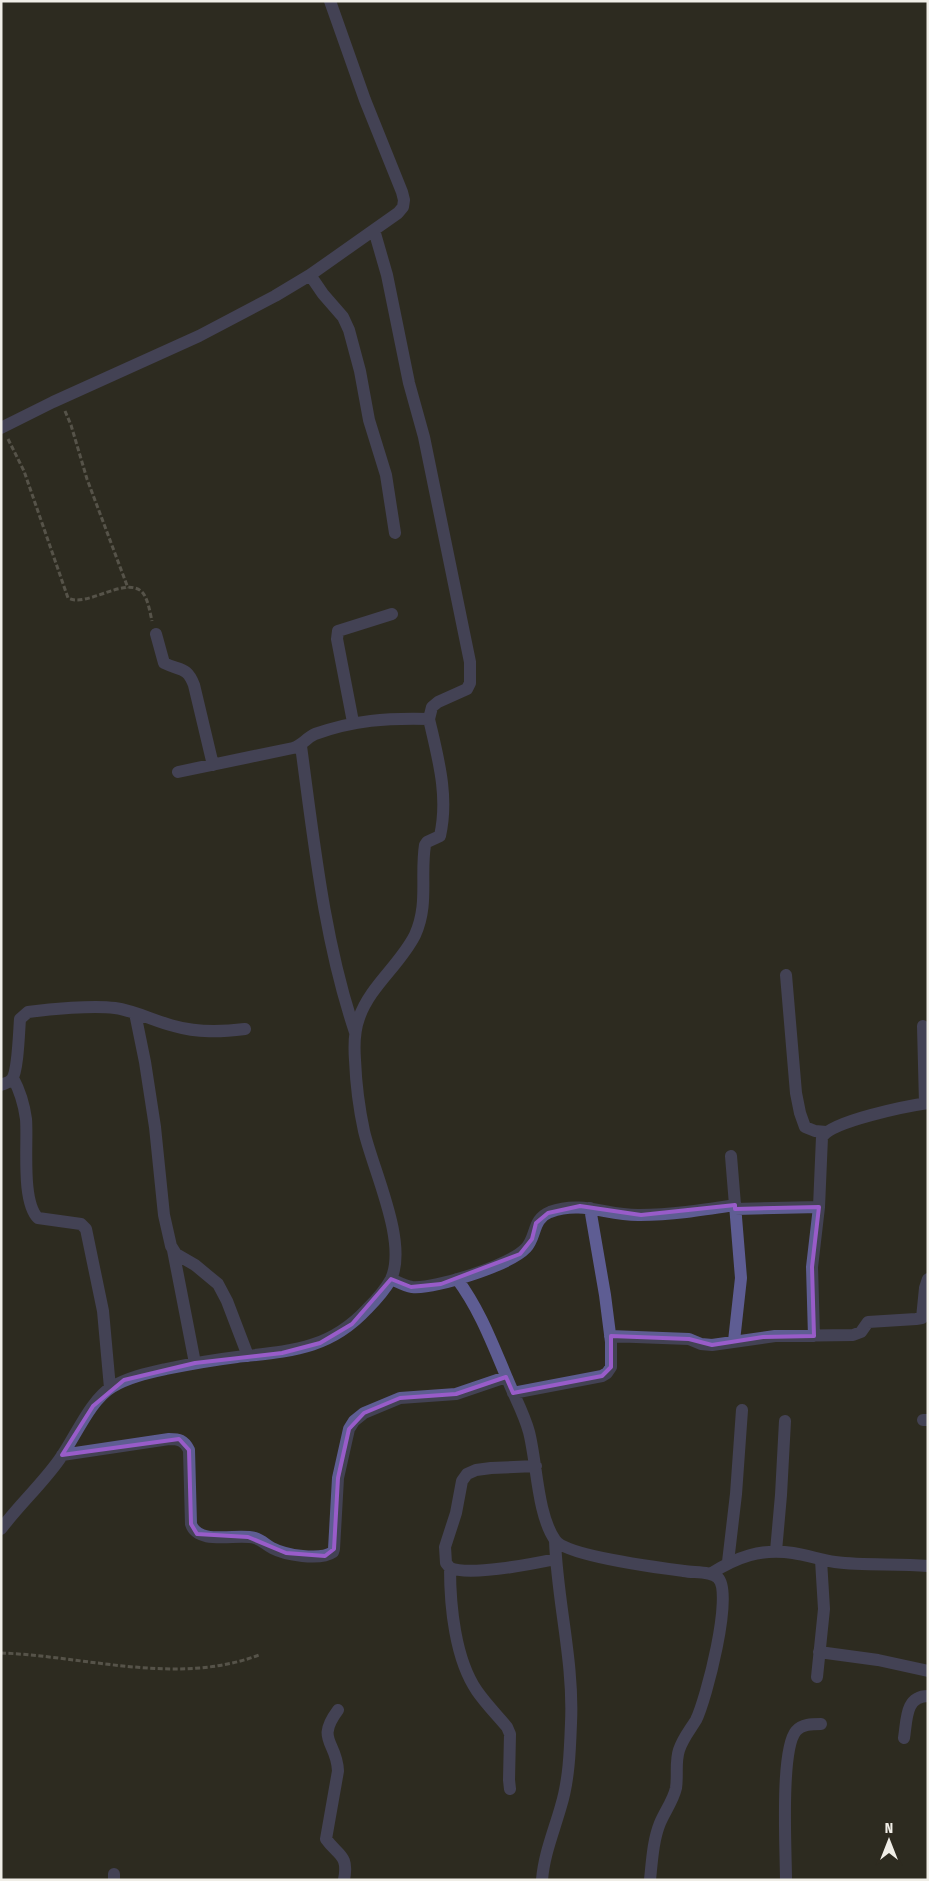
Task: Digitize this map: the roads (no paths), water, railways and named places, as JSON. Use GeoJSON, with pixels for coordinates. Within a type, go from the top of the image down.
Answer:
{"type":"FeatureCollection","features":[{"type":"Feature","properties":{"kind":"street"},"geometry":{"type":"LineString","coordinates":[[1,428],[246,313],[310,275],[398,213],[403,206],[404,200],[365,100],[330,1]]}},
{"type":"Feature","properties":{"kind":"street"},"geometry":{"type":"LineString","coordinates":[[355,1035],[358,1020],[364,1007],[398,962],[414,936],[424,904],[425,845],[427,842],[440,836],[444,792],[429,719],[432,707],[438,702],[467,688],[471,675],[470,662],[424,437],[408,383],[386,275],[374,230]]}},
{"type":"Feature","properties":{"kind":"street"},"geometry":{"type":"LineString","coordinates":[[310,275],[323,294],[343,317],[349,330],[360,371],[369,420],[386,475],[395,533]]}},
{"type":"Feature","properties":{"kind":"street"},"geometry":{"type":"LineString","coordinates":[[353,722],[337,640],[338,631],[392,614]]}},
{"type":"Feature","properties":{"kind":"street"},"geometry":{"type":"LineString","coordinates":[[156,634],[164,663],[185,670],[191,675],[213,765]]}},
{"type":"Feature","properties":{"kind":"street"},"geometry":{"type":"LineString","coordinates":[[178,772],[301,746],[314,734],[353,722],[385,719],[429,719]]}},
{"type":"Feature","properties":{"kind":"street"},"geometry":{"type":"LineString","coordinates":[[1,1529],[62,1455],[92,1406],[110,1388],[124,1380],[147,1373],[195,1363],[302,1349],[320,1343],[352,1324],[364,1312],[384,1290],[396,1266],[395,1238],[362,1123],[357,1084],[355,1035],[336,968],[318,870],[301,746]]}},
{"type":"Feature","properties":{"kind":"street"},"geometry":{"type":"LineString","coordinates":[[786,975],[794,1077],[800,1114],[805,1127],[815,1131],[826,1132],[846,1123],[926,1103],[924,1026]]}},
{"type":"Feature","properties":{"kind":"street"},"geometry":{"type":"LineString","coordinates":[[1,1085],[13,1078],[17,1062],[20,1019],[28,1012],[114,1008],[185,1029],[212,1032],[246,1029]]}},
{"type":"Feature","properties":{"kind":"street"},"geometry":{"type":"LineString","coordinates":[[135,1013],[155,1127],[166,1232],[173,1250],[195,1363]]}},
{"type":"Feature","properties":{"kind":"street"},"geometry":{"type":"LineString","coordinates":[[13,1078],[20,1091],[24,1106],[28,1192],[34,1214],[38,1218],[81,1224],[86,1229],[103,1311],[110,1388]]}},
{"type":"Feature","properties":{"kind":"street"},"geometry":{"type":"LineString","coordinates":[[814,1336],[812,1267],[819,1207],[821,1144],[826,1132]]}},
{"type":"Feature","properties":{"kind":"street"},"geometry":{"type":"LineString","coordinates":[[731,1156],[740,1278],[734,1341]]}},
{"type":"Feature","properties":{"kind":"street"},"geometry":{"type":"LineString","coordinates":[[391,1279],[412,1287],[441,1284],[502,1263],[520,1254],[532,1240],[536,1223],[548,1212],[565,1208],[580,1206],[610,1213],[642,1216],[735,1207],[819,1207]]}},
{"type":"Feature","properties":{"kind":"street"},"geometry":{"type":"LineString","coordinates":[[513,1393],[602,1376],[607,1373],[610,1366],[610,1336],[605,1295],[590,1208]]}},
{"type":"Feature","properties":{"kind":"street"},"geometry":{"type":"LineString","coordinates":[[173,1250],[176,1254],[195,1264],[218,1284],[227,1301],[248,1356]]}},
{"type":"Feature","properties":{"kind":"street"},"geometry":{"type":"LineString","coordinates":[[457,1279],[477,1309],[498,1353],[528,1428],[545,1516],[555,1540],[571,1676],[571,1721],[564,1794],[545,1858],[542,1880]]}},
{"type":"Feature","properties":{"kind":"street"},"geometry":{"type":"LineString","coordinates":[[610,1336],[689,1339],[701,1344],[712,1345],[775,1336],[857,1334],[870,1321],[920,1319],[924,1316],[925,1288],[928,1279]]}},
{"type":"Feature","properties":{"kind":"street"},"geometry":{"type":"LineString","coordinates":[[62,1455],[178,1439],[185,1442],[189,1450],[191,1524],[197,1534],[218,1537],[256,1538],[272,1548],[286,1552],[307,1556],[325,1556],[333,1552],[334,1548],[338,1478],[349,1429],[354,1421],[364,1413],[400,1398],[456,1394],[506,1377]]}},
{"type":"Feature","properties":{"kind":"street"},"geometry":{"type":"LineString","coordinates":[[728,1562],[737,1486],[742,1410]]}},
{"type":"Feature","properties":{"kind":"street"},"geometry":{"type":"LineString","coordinates":[[776,1552],[785,1421]]}},
{"type":"Feature","properties":{"kind":"street"},"geometry":{"type":"LineString","coordinates":[[510,1788],[510,1734],[507,1727],[477,1692],[466,1670],[453,1616],[450,1568],[446,1563],[445,1547],[456,1512],[462,1481],[467,1474],[476,1470],[491,1468],[536,1466]]}},
{"type":"Feature","properties":{"kind":"street"},"geometry":{"type":"LineString","coordinates":[[555,1540],[561,1546],[585,1554],[710,1574],[717,1577],[722,1584],[723,1592],[718,1635],[704,1699],[696,1719],[678,1752],[676,1787],[673,1798],[660,1821],[650,1880]]}},
{"type":"Feature","properties":{"kind":"street"},"geometry":{"type":"LineString","coordinates":[[710,1574],[728,1562],[748,1554],[768,1551],[794,1553],[836,1562],[928,1566]]}},
{"type":"Feature","properties":{"kind":"street"},"geometry":{"type":"LineString","coordinates":[[450,1568],[472,1570],[556,1559]]}},
{"type":"Feature","properties":{"kind":"street"},"geometry":{"type":"LineString","coordinates":[[817,1677],[824,1609],[821,1560]]}},
{"type":"Feature","properties":{"kind":"street"},"geometry":{"type":"LineString","coordinates":[[819,1652],[870,1658],[928,1671]]}},
{"type":"Feature","properties":{"kind":"street"},"geometry":{"type":"LineString","coordinates":[[904,1738],[910,1704],[914,1699],[928,1696]]}},
{"type":"Feature","properties":{"kind":"street"},"geometry":{"type":"LineString","coordinates":[[338,1710],[328,1725],[327,1731],[327,1738],[338,1762],[338,1771],[326,1839],[343,1856],[346,1870],[344,1880]]}},
{"type":"Feature","properties":{"kind":"street"},"geometry":{"type":"LineString","coordinates":[[786,1880],[786,1775],[789,1750],[795,1732],[801,1727],[809,1724],[821,1724]]}}]}
